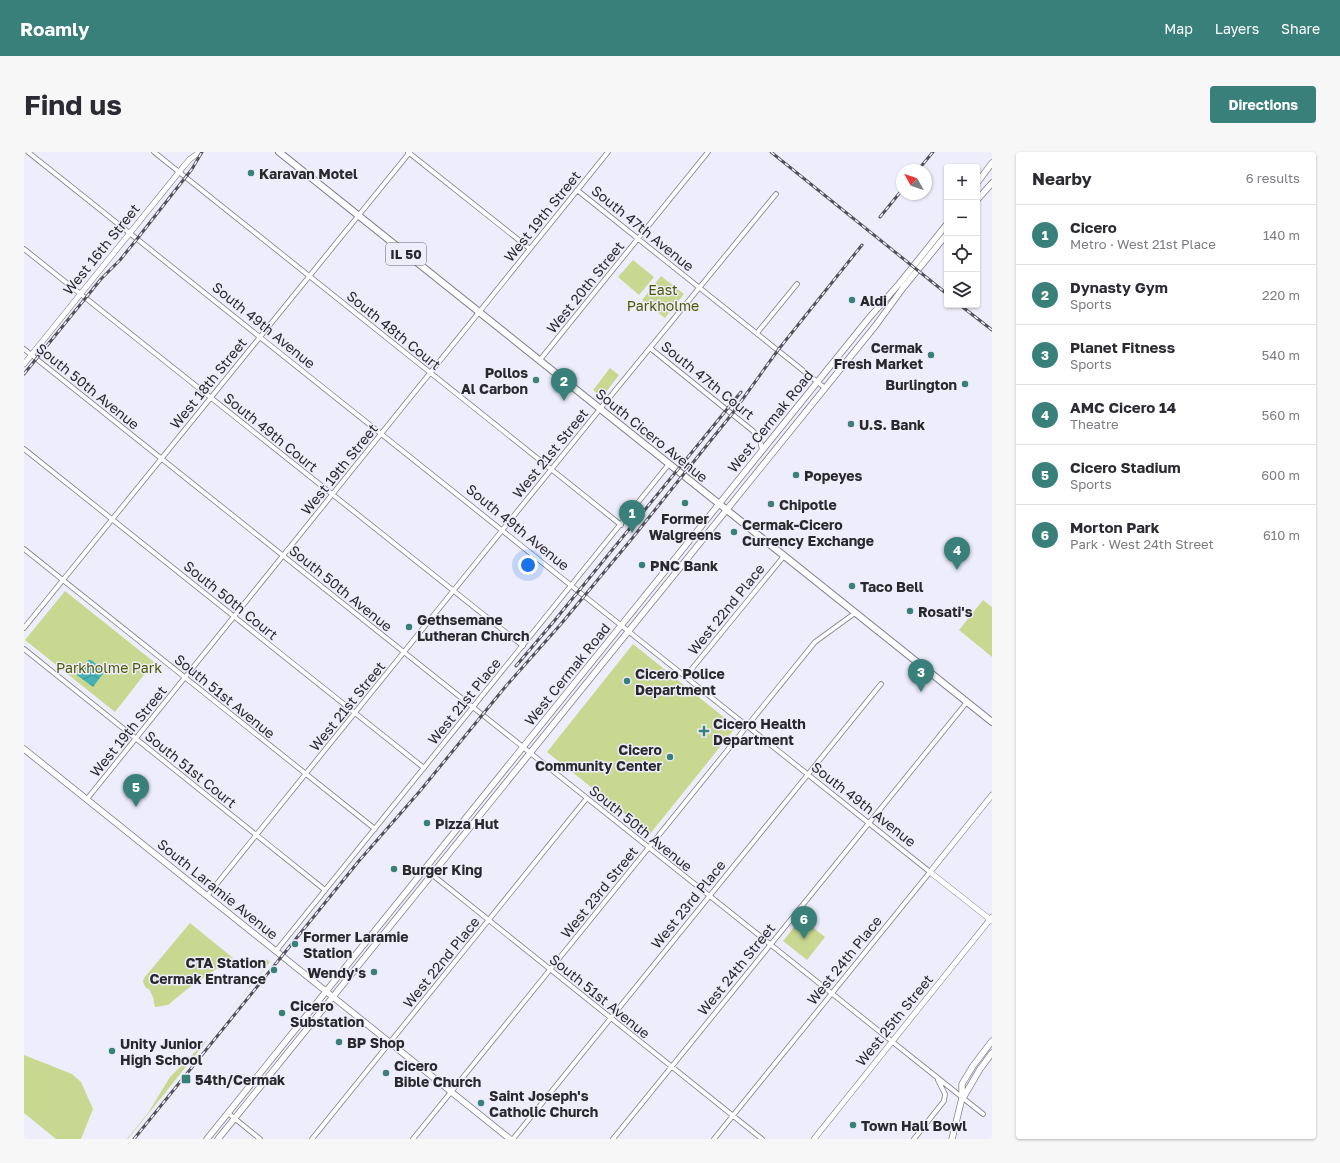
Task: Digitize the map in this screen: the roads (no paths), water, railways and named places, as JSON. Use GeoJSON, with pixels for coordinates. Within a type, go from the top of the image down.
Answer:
{"type":"FeatureCollection","features":[{"type":"Feature","properties":{"kind":"main road","name":"South Cicero Avenue"},"geometry":{"type":"LineString","coordinates":[[279,152],[992,722]]}},
{"type":"Feature","properties":{"kind":"main road"},"geometry":{"type":"LineString","coordinates":[[980,179],[992,163]]}},
{"type":"Feature","properties":{"kind":"main road"},"geometry":{"type":"LineString","coordinates":[[980,197],[992,183]]}},
{"type":"Feature","properties":{"kind":"main road","name":"West Cermak Road"},"geometry":{"type":"LineString","coordinates":[[207,1139],[762,450],[944,228]]}},
{"type":"Feature","properties":{"kind":"main road","name":"West Cermak Road"},"geometry":{"type":"LineString","coordinates":[[218,1139],[826,388],[945,236]]}},
{"type":"Feature","properties":{"kind":"main road","name":"South Laramie Avenue"},"geometry":{"type":"LineString","coordinates":[[24,749],[510,1139]]}},
{"type":"Feature","properties":{"kind":"main road"},"geometry":{"type":"LineString","coordinates":[[952,1139],[962,1098],[962,1084],[973,1066],[992,1041]]}},
{"type":"Feature","properties":{"kind":"main road"},"geometry":{"type":"LineString","coordinates":[[962,1098],[992,1053]]}},
{"type":"Feature","properties":{"kind":"street","name":"South 49th Avenue"},"geometry":{"type":"LineString","coordinates":[[28,152],[629,630],[746,726],[991,919]]}},
{"type":"Feature","properties":{"kind":"street","name":"South 48th Court"},"geometry":{"type":"LineString","coordinates":[[154,152],[621,525]]}},
{"type":"Feature","properties":{"kind":"street","name":"West 16th Street"},"geometry":{"type":"LineString","coordinates":[[24,364],[179,172],[190,159],[200,152]]}},
{"type":"Feature","properties":{"kind":"street","name":"West 18th Street"},"geometry":{"type":"LineString","coordinates":[[24,628],[409,152]]}},
{"type":"Feature","properties":{"kind":"street"},"geometry":{"type":"LineString","coordinates":[[409,152],[530,249]]}},
{"type":"Feature","properties":{"kind":"street","name":"West 19th Street"},"geometry":{"type":"LineString","coordinates":[[87,800],[608,152]]}},
{"type":"Feature","properties":{"kind":"street","name":"West 20th Street"},"geometry":{"type":"LineString","coordinates":[[539,361],[708,152]]}},
{"type":"Feature","properties":{"kind":"street","name":"South 47th Avenue"},"geometry":{"type":"LineString","coordinates":[[578,190],[826,388]]}},
{"type":"Feature","properties":{"kind":"street","name":"West 21st Street"},"geometry":{"type":"LineString","coordinates":[[207,896],[600,409],[776,194]]}},
{"type":"Feature","properties":{"kind":"street","name":"South 49th Court"},"geometry":{"type":"LineString","coordinates":[[24,249],[522,646]]}},
{"type":"Feature","properties":{"kind":"street"},"geometry":{"type":"LineString","coordinates":[[757,333],[797,284]]}},
{"type":"Feature","properties":{"kind":"street","name":"South 50th Avenue"},"geometry":{"type":"LineString","coordinates":[[24,348],[983,1114]]}},
{"type":"Feature","properties":{"kind":"street","name":"South 47th Court"},"geometry":{"type":"LineString","coordinates":[[650,348],[753,431],[760,440],[762,450]]}},
{"type":"Feature","properties":{"kind":"street","name":"South 50th Court"},"geometry":{"type":"LineString","coordinates":[[24,449],[424,768]]}},
{"type":"Feature","properties":{"kind":"street","name":"West 21st Place"},"geometry":{"type":"LineString","coordinates":[[276,951],[669,464]]}},
{"type":"Feature","properties":{"kind":"street","name":"South 51st Avenue"},"geometry":{"type":"LineString","coordinates":[[24,549],[375,829]]}},
{"type":"Feature","properties":{"kind":"street","name":"West 22nd Place"},"geometry":{"type":"LineString","coordinates":[[686,676],[784,556]]}},
{"type":"Feature","properties":{"kind":"street","name":"West 23rd Street"},"geometry":{"type":"LineString","coordinates":[[413,1139],[814,642],[856,613]]}},
{"type":"Feature","properties":{"kind":"street","name":"South 51st Court"},"geometry":{"type":"LineString","coordinates":[[24,649],[325,890]]}},
{"type":"Feature","properties":{"kind":"street","name":"West 23rd Place"},"geometry":{"type":"LineString","coordinates":[[513,1139],[881,684]]}},
{"type":"Feature","properties":{"kind":"street","name":"West 24th Street"},"geometry":{"type":"LineString","coordinates":[[613,1139],[967,702]]}},
{"type":"Feature","properties":{"kind":"street","name":"West 24th Place"},"geometry":{"type":"LineString","coordinates":[[714,1139],[992,795]]}},
{"type":"Feature","properties":{"kind":"street","name":"West 22nd Place"},"geometry":{"type":"LineString","coordinates":[[312,1139],[587,798]]}},
{"type":"Feature","properties":{"kind":"street","name":"South 51st Avenue"},"geometry":{"type":"LineString","coordinates":[[424,869],[762,1139]]}},
{"type":"Feature","properties":{"kind":"street","name":"West 25th Street"},"geometry":{"type":"LineString","coordinates":[[814,1139],[991,919]]}},
{"type":"Feature","properties":{"kind":"street"},"geometry":{"type":"LineString","coordinates":[[914,1139],[945,1099],[945,1094],[935,1076]]}},
{"type":"Feature","properties":{"kind":"street"},"geometry":{"type":"LineString","coordinates":[[228,1113],[260,1139]]}},
{"type":"Feature","properties":{"kind":"water"},"geometry":{"type":"Polygon","coordinates":[[[88,660],[91,660],[105,671],[93,687],[77,675],[88,660]]]}},
{"type":"Feature","properties":{"kind":"railway"},"geometry":{"type":"LineString","coordinates":[[24,374],[101,279],[120,260],[137,239],[192,169],[202,152]]}},
{"type":"Feature","properties":{"kind":"railway"},"geometry":{"type":"LineString","coordinates":[[771,152],[944,292]]}},
{"type":"Feature","properties":{"kind":"railway"},"geometry":{"type":"LineString","coordinates":[[923,164],[933,152]]}},
{"type":"Feature","properties":{"kind":"railway"},"geometry":{"type":"LineString","coordinates":[[880,217],[896,197]]}},
{"type":"Feature","properties":{"kind":"railway"},"geometry":{"type":"LineString","coordinates":[[134,1139],[358,862],[420,791],[506,686],[561,624],[630,541],[732,414],[778,350],[862,245]]}},
{"type":"Feature","properties":{"kind":"railway"},"geometry":{"type":"LineString","coordinates":[[964,308],[992,330]]}},
{"type":"Feature","properties":{"kind":"railway"},"geometry":{"type":"LineString","coordinates":[[516,666],[741,392]]}},
{"type":"Feature","properties":{"kind":"place","name":"Karavan Motel"},"geometry":{"type":"Point","coordinates":[251,173]}},
{"type":"Feature","properties":{"kind":"place","name":"Aldi"},"geometry":{"type":"Point","coordinates":[852,300]}},
{"type":"Feature","properties":{"kind":"place","name":"Cermak Fresh Market"},"geometry":{"type":"Point","coordinates":[931,355]}},
{"type":"Feature","properties":{"kind":"place","name":"Pollos Al Carbon"},"geometry":{"type":"Point","coordinates":[536,380]}},
{"type":"Feature","properties":{"kind":"place","name":"Burlington"},"geometry":{"type":"Point","coordinates":[965,384]}},
{"type":"Feature","properties":{"kind":"place","name":"Dynasty Gym"},"geometry":{"type":"Point","coordinates":[564,401]}},
{"type":"Feature","properties":{"kind":"place","name":"U.S. Bank"},"geometry":{"type":"Point","coordinates":[851,424]}},
{"type":"Feature","properties":{"kind":"place","name":"Popeyes"},"geometry":{"type":"Point","coordinates":[796,475]}},
{"type":"Feature","properties":{"kind":"place","name":"Former Walgreens"},"geometry":{"type":"Point","coordinates":[685,503]}},
{"type":"Feature","properties":{"kind":"place","name":"Chipotle"},"geometry":{"type":"Point","coordinates":[771,504]}},
{"type":"Feature","properties":{"kind":"place","name":"Cermak-Cicero Currency Exchange"},"geometry":{"type":"Point","coordinates":[734,532]}},
{"type":"Feature","properties":{"kind":"place","name":"Cicero"},"geometry":{"type":"Point","coordinates":[632,533]}},
{"type":"Feature","properties":{"kind":"place","name":"PNC Bank"},"geometry":{"type":"Point","coordinates":[642,565]}},
{"type":"Feature","properties":{"kind":"place","name":"AMC Cicero 14"},"geometry":{"type":"Point","coordinates":[957,570]}},
{"type":"Feature","properties":{"kind":"place","name":"Taco Bell"},"geometry":{"type":"Point","coordinates":[852,586]}},
{"type":"Feature","properties":{"kind":"place","name":"Rosati's"},"geometry":{"type":"Point","coordinates":[910,611]}},
{"type":"Feature","properties":{"kind":"place","name":"Gethsemane Lutheran Church"},"geometry":{"type":"Point","coordinates":[409,627]}},
{"type":"Feature","properties":{"kind":"place","name":"Cicero Police Department"},"geometry":{"type":"Point","coordinates":[627,681]}},
{"type":"Feature","properties":{"kind":"place","name":"Planet Fitness"},"geometry":{"type":"Point","coordinates":[921,692]}},
{"type":"Feature","properties":{"kind":"place","name":"Cicero Health Department"},"geometry":{"type":"Point","coordinates":[704,731]}},
{"type":"Feature","properties":{"kind":"place","name":"Cicero Community Center"},"geometry":{"type":"Point","coordinates":[670,757]}},
{"type":"Feature","properties":{"kind":"place","name":"Cicero Stadium"},"geometry":{"type":"Point","coordinates":[136,807]}},
{"type":"Feature","properties":{"kind":"place","name":"Pizza Hut"},"geometry":{"type":"Point","coordinates":[427,823]}},
{"type":"Feature","properties":{"kind":"place","name":"Burger King"},"geometry":{"type":"Point","coordinates":[394,869]}},
{"type":"Feature","properties":{"kind":"place","name":"Morton Park"},"geometry":{"type":"Point","coordinates":[804,939]}},
{"type":"Feature","properties":{"kind":"place","name":"Former Laramie Station"},"geometry":{"type":"Point","coordinates":[295,944]}},
{"type":"Feature","properties":{"kind":"place","name":"CTA Station Cermak Entrance"},"geometry":{"type":"Point","coordinates":[274,970]}},
{"type":"Feature","properties":{"kind":"place","name":"Wendy's"},"geometry":{"type":"Point","coordinates":[374,972]}},
{"type":"Feature","properties":{"kind":"place","name":"Cicero Substation"},"geometry":{"type":"Point","coordinates":[282,1013]}},
{"type":"Feature","properties":{"kind":"place","name":"BP Shop"},"geometry":{"type":"Point","coordinates":[339,1042]}},
{"type":"Feature","properties":{"kind":"place","name":"Unity Junior High School"},"geometry":{"type":"Point","coordinates":[112,1051]}},
{"type":"Feature","properties":{"kind":"place","name":"Cicero Bible Church"},"geometry":{"type":"Point","coordinates":[386,1073]}},
{"type":"Feature","properties":{"kind":"place","name":"54th/Cermak"},"geometry":{"type":"Point","coordinates":[186,1079]}},
{"type":"Feature","properties":{"kind":"place","name":"Saint Joseph's Catholic Church"},"geometry":{"type":"Point","coordinates":[481,1103]}},
{"type":"Feature","properties":{"kind":"place","name":"Town Hall Bowl"},"geometry":{"type":"Point","coordinates":[853,1125]}},
{"type":"Feature","properties":{"kind":"park label","name":"East Parkholme"},"geometry":{"type":"Point","coordinates":[663,298]}},
{"type":"Feature","properties":{"kind":"park label","name":"Parkholme Park"},"geometry":{"type":"Point","coordinates":[109,667]}}]}
